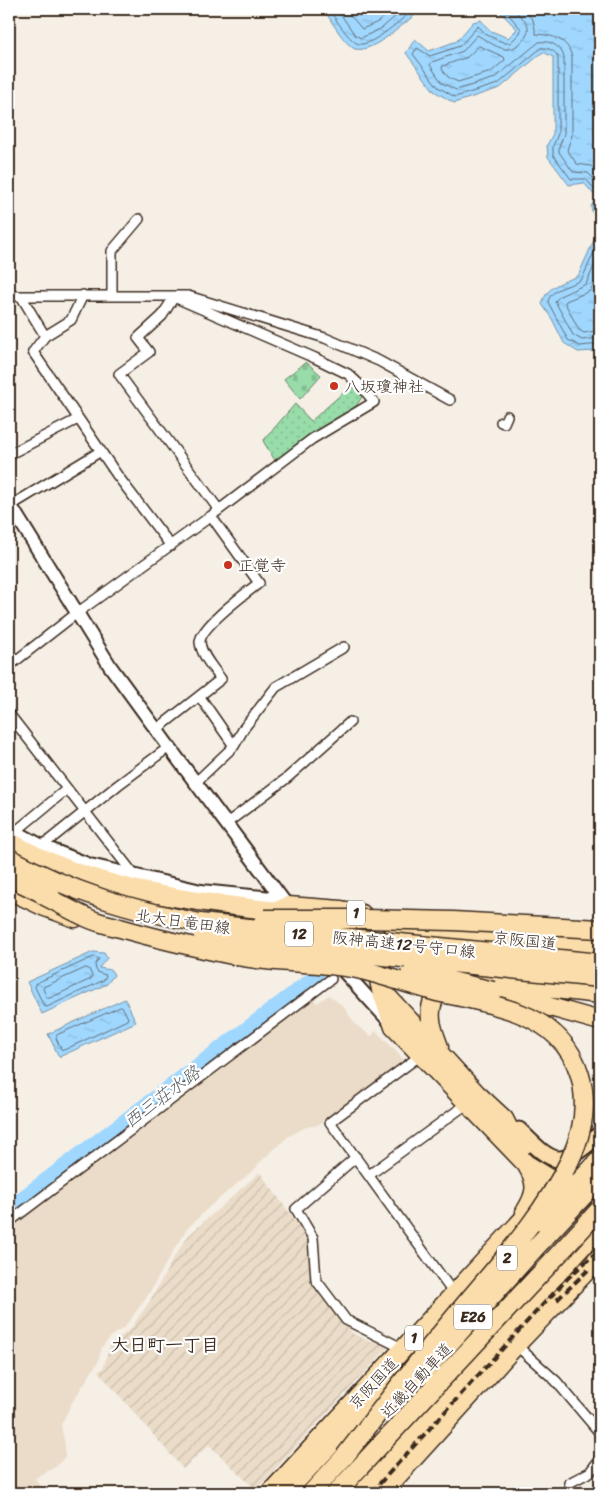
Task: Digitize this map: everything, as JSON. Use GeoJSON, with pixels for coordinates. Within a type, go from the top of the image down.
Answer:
{"type":"FeatureCollection","features":[{"type":"Feature","properties":{"kind":"highway"},"geometry":{"type":"LineString","coordinates":[[11,834],[33,854],[116,886],[202,903],[277,911],[288,906]]}},
{"type":"Feature","properties":{"kind":"highway","name":"阪神高速12号守口線"},"geometry":{"type":"LineString","coordinates":[[9,858],[50,880],[76,891],[149,913],[208,924],[600,963]]}},
{"type":"Feature","properties":{"kind":"highway","name":"阪神高速12号守口線"},"geometry":{"type":"LineString","coordinates":[[9,877],[43,895],[93,912],[145,927],[198,937],[600,978]]}},
{"type":"Feature","properties":{"kind":"highway"},"geometry":{"type":"LineString","coordinates":[[9,890],[45,907],[103,927],[156,940],[216,950],[290,953]]}},
{"type":"Feature","properties":{"kind":"highway"},"geometry":{"type":"LineString","coordinates":[[43,895],[91,919],[144,935],[240,956],[451,981],[600,1021]]}},
{"type":"Feature","properties":{"kind":"highway","name":"1"},"geometry":{"type":"LineString","coordinates":[[288,906],[341,910],[423,930]]}},
{"type":"Feature","properties":{"kind":"highway"},"geometry":{"type":"LineString","coordinates":[[129,907],[218,916],[284,920],[374,919],[600,929]]}},
{"type":"Feature","properties":{"kind":"highway","name":"京阪国道"},"geometry":{"type":"LineString","coordinates":[[600,948],[423,930],[397,932],[382,943],[378,951],[376,965],[381,990],[394,1027],[526,1164],[592,1210],[600,1228]]}},
{"type":"Feature","properties":{"kind":"highway"},"geometry":{"type":"LineString","coordinates":[[345,1456],[435,1340],[509,1252],[552,1192],[575,1148],[583,1118],[584,1099],[580,1074],[572,1054],[556,1036],[532,1019],[490,1004],[416,987],[356,969]]}},
{"type":"Feature","properties":{"kind":"highway","name":"1"},"geometry":{"type":"LineString","coordinates":[[442,1055],[430,1019],[432,1008],[439,993],[447,986],[467,980],[600,994]]}},
{"type":"Feature","properties":{"kind":"highway","name":"京阪国道"},"geometry":{"type":"LineString","coordinates":[[381,990],[477,1094],[504,1120],[510,1131],[552,1174],[557,1184]]}},
{"type":"Feature","properties":{"kind":"highway"},"geometry":{"type":"LineString","coordinates":[[518,1226],[531,1203],[535,1189],[532,1174],[526,1164]]}},
{"type":"Feature","properties":{"kind":"highway","name":"近畿自動車道"},"geometry":{"type":"LineString","coordinates":[[306,1487],[345,1456],[600,1178]]}},
{"type":"Feature","properties":{"kind":"highway","name":"京阪国道"},"geometry":{"type":"LineString","coordinates":[[279,1492],[409,1354],[454,1294],[557,1184]]}},
{"type":"Feature","properties":{"kind":"highway","name":"近畿自動車道"},"geometry":{"type":"LineString","coordinates":[[336,1493],[449,1370],[515,1303],[592,1210]]}},
{"type":"Feature","properties":{"kind":"highway"},"geometry":{"type":"LineString","coordinates":[[382,1493],[438,1419],[516,1345],[600,1257]]}},
{"type":"Feature","properties":{"kind":"main road"},"geometry":{"type":"LineString","coordinates":[[10,505],[110,666],[168,747],[288,906]]}},
{"type":"Feature","properties":{"kind":"main road","name":"北大日竜田線"},"geometry":{"type":"LineString","coordinates":[[11,834],[90,865],[201,891],[272,898],[288,906],[334,939],[381,990]]}},
{"type":"Feature","properties":{"kind":"main road","name":"北大日竜田線"},"geometry":{"type":"LineString","coordinates":[[9,883],[46,902],[88,918],[140,934],[290,953],[330,956]]}},
{"type":"Feature","properties":{"kind":"main road","name":"北大日竜田線"},"geometry":{"type":"LineString","coordinates":[[288,906],[394,1027]]}},
{"type":"Feature","properties":{"kind":"main road"},"geometry":{"type":"LineString","coordinates":[[330,956],[335,948],[334,939]]}},
{"type":"Feature","properties":{"kind":"main road"},"geometry":{"type":"LineString","coordinates":[[504,1120],[516,1126],[540,1150],[553,1158],[559,1159],[572,1156],[600,1135]]}},
{"type":"Feature","properties":{"kind":"main road"},"geometry":{"type":"LineString","coordinates":[[557,1184],[600,1135]]}},
{"type":"Feature","properties":{"kind":"main road","name":"2"},"geometry":{"type":"LineString","coordinates":[[279,1492],[306,1487],[409,1354],[600,1158]]}},
{"type":"Feature","properties":{"kind":"main road"},"geometry":{"type":"LineString","coordinates":[[592,1210],[600,1192]]}},
{"type":"Feature","properties":{"kind":"main road"},"geometry":{"type":"LineString","coordinates":[[360,1493],[438,1419],[452,1390],[600,1228]]}},
{"type":"Feature","properties":{"kind":"main road"},"geometry":{"type":"LineString","coordinates":[[353,1493],[390,1465]]}},
{"type":"Feature","properties":{"kind":"main road"},"geometry":{"type":"LineString","coordinates":[[366,1493],[390,1465]]}},
{"type":"Feature","properties":{"kind":"main road"},"geometry":{"type":"LineString","coordinates":[[376,1493],[390,1465]]}},
{"type":"Feature","properties":{"kind":"street"},"geometry":{"type":"LineString","coordinates":[[112,295],[112,250],[139,219]]}},
{"type":"Feature","properties":{"kind":"street"},"geometry":{"type":"LineString","coordinates":[[9,295],[188,296],[325,338],[379,361],[450,400]]}},
{"type":"Feature","properties":{"kind":"street"},"geometry":{"type":"LineString","coordinates":[[83,295],[71,320],[45,336],[33,352],[100,451],[171,546]]}},
{"type":"Feature","properties":{"kind":"street"},"geometry":{"type":"LineString","coordinates":[[21,296],[45,336]]}},
{"type":"Feature","properties":{"kind":"street"},"geometry":{"type":"LineString","coordinates":[[156,730],[221,679],[202,650],[200,641],[202,634],[222,612],[259,583],[215,513],[119,374],[149,352],[138,338],[162,316],[174,297]]}},
{"type":"Feature","properties":{"kind":"street"},"geometry":{"type":"LineString","coordinates":[[9,666],[312,439],[374,402],[348,374],[307,354],[174,297]]}},
{"type":"Feature","properties":{"kind":"street"},"geometry":{"type":"LineString","coordinates":[[10,454],[78,419]]}},
{"type":"Feature","properties":{"kind":"street"},"geometry":{"type":"LineString","coordinates":[[10,505],[100,451]]}},
{"type":"Feature","properties":{"kind":"street"},"geometry":{"type":"LineString","coordinates":[[196,782],[234,746],[244,728],[276,687],[344,647]]}},
{"type":"Feature","properties":{"kind":"street"},"geometry":{"type":"LineString","coordinates":[[200,697],[234,746]]}},
{"type":"Feature","properties":{"kind":"street"},"geometry":{"type":"LineString","coordinates":[[9,714],[135,876]]}},
{"type":"Feature","properties":{"kind":"street"},"geometry":{"type":"LineString","coordinates":[[227,823],[287,778],[350,722]]}},
{"type":"Feature","properties":{"kind":"street"},"geometry":{"type":"LineString","coordinates":[[42,846],[168,747]]}},
{"type":"Feature","properties":{"kind":"street"},"geometry":{"type":"LineString","coordinates":[[11,834],[67,789]]}},
{"type":"Feature","properties":{"kind":"street"},"geometry":{"type":"LineString","coordinates":[[9,1222],[331,979]]}},
{"type":"Feature","properties":{"kind":"street"},"geometry":{"type":"LineString","coordinates":[[421,1055],[330,1122],[454,1294]]}},
{"type":"Feature","properties":{"kind":"street"},"geometry":{"type":"LineString","coordinates":[[369,1175],[468,1103]]}},
{"type":"Feature","properties":{"kind":"street"},"geometry":{"type":"LineString","coordinates":[[356,1157],[296,1209],[314,1238],[316,1280],[346,1320],[409,1354]]}},
{"type":"Feature","properties":{"kind":"street"},"geometry":{"type":"LineString","coordinates":[[516,1345],[556,1381],[600,1433]]}},
{"type":"Feature","properties":{"kind":"street"},"geometry":{"type":"LineString","coordinates":[[569,1482],[590,1472],[600,1459]]}},
{"type":"Feature","properties":{"kind":"shaded area"},"geometry":{"type":"Polygon","coordinates":[[[329,995],[343,1006],[355,1024],[371,1036],[376,1031],[407,1063],[318,1125],[306,1127],[289,1136],[257,1167],[209,1207],[185,1231],[148,1295],[125,1327],[111,1336],[102,1347],[98,1362],[71,1404],[61,1425],[65,1456],[57,1466],[35,1478],[44,1493],[9,1493],[9,1226],[312,997],[317,1003],[329,995]]]}},
{"type":"Feature","properties":{"kind":"shaded area"},"geometry":{"type":"Polygon","coordinates":[[[259,1173],[311,1242],[313,1281],[352,1333],[372,1343],[373,1340],[389,1346],[256,1490],[209,1445],[183,1469],[98,1371],[103,1369],[110,1346],[131,1328],[150,1301],[188,1236],[259,1173]]]}},
{"type":"Feature","properties":{"kind":"green space"},"geometry":{"type":"Polygon","coordinates":[[[306,362],[321,375],[300,399],[284,379],[306,362]]]}},
{"type":"Feature","properties":{"kind":"green space"},"geometry":{"type":"Polygon","coordinates":[[[353,384],[359,389],[362,397],[356,406],[276,462],[263,441],[295,404],[311,421],[353,384]]]}},
{"type":"Feature","properties":{"kind":"water"},"geometry":{"type":"Polygon","coordinates":[[[324,9],[422,9],[381,41],[363,49],[355,49],[351,47],[338,31],[324,9]]]}},
{"type":"Feature","properties":{"kind":"water"},"geometry":{"type":"Polygon","coordinates":[[[497,9],[600,9],[600,348],[594,351],[578,352],[564,343],[542,304],[551,289],[578,276],[598,231],[591,207],[596,197],[584,183],[569,185],[548,157],[547,145],[553,134],[553,57],[543,52],[500,88],[454,103],[434,91],[406,53],[415,39],[429,51],[457,41],[473,22],[481,20],[489,30],[508,38],[517,29],[497,9]]]}},
{"type":"Feature","properties":{"kind":"water"},"geometry":{"type":"Polygon","coordinates":[[[93,952],[104,953],[107,958],[99,968],[111,970],[114,975],[107,984],[42,1014],[27,982],[93,952]]]}},
{"type":"Feature","properties":{"kind":"water"},"geometry":{"type":"Polygon","coordinates":[[[125,999],[136,1022],[59,1057],[48,1034],[125,999]]]}},
{"type":"Feature","properties":{"kind":"waterway","name":"西三荘水路"},"geometry":{"type":"LineString","coordinates":[[9,1212],[315,981]]}},
{"type":"Feature","properties":{"kind":"railway"},"geometry":{"type":"LineString","coordinates":[[371,1493],[534,1314],[569,1277],[600,1249]]}},
{"type":"Feature","properties":{"kind":"railway"},"geometry":{"type":"LineString","coordinates":[[557,1300],[588,1270]]}},
{"type":"Feature","properties":{"kind":"place","name":"八坂瓊神社"},"geometry":{"type":"Point","coordinates":[334,386]}},
{"type":"Feature","properties":{"kind":"place","name":"正覚寺"},"geometry":{"type":"Point","coordinates":[228,565]}},
{"type":"Feature","properties":{"kind":"district","name":"大日町一丁目"},"geometry":{"type":"Point","coordinates":[165,1345]}}]}
